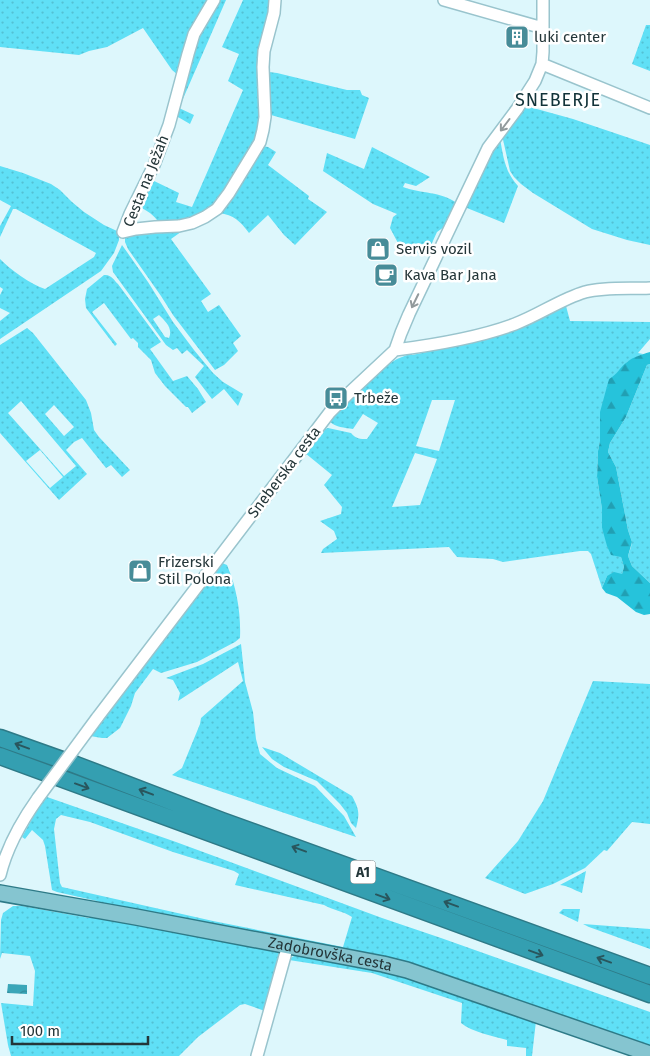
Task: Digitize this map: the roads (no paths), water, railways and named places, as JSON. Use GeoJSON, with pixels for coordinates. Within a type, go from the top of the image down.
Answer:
{"type":"FeatureCollection","features":[{"type":"Feature","properties":{"kind":"highway","name":"A1"},"geometry":{"type":"LineString","coordinates":[[0,738],[222,821],[650,976]]}},
{"type":"Feature","properties":{"kind":"highway","name":"A1"},"geometry":{"type":"LineString","coordinates":[[0,756],[650,994]]}},
{"type":"Feature","properties":{"kind":"main road","name":"Zadobrovška cesta"},"geometry":{"type":"LineString","coordinates":[[0,893],[383,964],[407,970],[650,1054]]}},
{"type":"Feature","properties":{"kind":"street","name":"Cesta na Ježah"},"geometry":{"type":"LineString","coordinates":[[214,0],[194,34],[170,125],[123,232],[192,223],[205,218],[217,209],[229,193],[260,142],[264,130],[264,52],[274,13],[275,0]]}},
{"type":"Feature","properties":{"kind":"street"},"geometry":{"type":"LineString","coordinates":[[444,0],[542,28]]}},
{"type":"Feature","properties":{"kind":"street","name":"Sneberska cesta"},"geometry":{"type":"LineString","coordinates":[[0,876],[11,842],[18,828],[97,718],[330,412],[395,350],[409,314],[488,148],[536,81],[542,64],[543,0]]}},
{"type":"Feature","properties":{"kind":"street"},"geometry":{"type":"LineString","coordinates":[[542,64],[650,108]]}},
{"type":"Feature","properties":{"kind":"street"},"geometry":{"type":"LineString","coordinates":[[395,350],[423,347],[501,328],[533,317],[584,292],[608,289],[650,288]]}},
{"type":"Feature","properties":{"kind":"street"},"geometry":{"type":"LineString","coordinates":[[257,1056],[288,945]]}},
{"type":"Feature","properties":{"kind":"water"},"geometry":{"type":"Polygon","coordinates":[[[8,984],[27,985],[27,994],[7,993],[8,984]]]}},
{"type":"Feature","properties":{"kind":"place","name":"luki center"},"geometry":{"type":"Point","coordinates":[517,37]}},
{"type":"Feature","properties":{"kind":"place","name":"Servis vozil"},"geometry":{"type":"Point","coordinates":[378,249]}},
{"type":"Feature","properties":{"kind":"place","name":"Kava Bar Jana"},"geometry":{"type":"Point","coordinates":[386,275]}},
{"type":"Feature","properties":{"kind":"place","name":"Trbeže"},"geometry":{"type":"Point","coordinates":[336,398]}},
{"type":"Feature","properties":{"kind":"place","name":"Frizerski Stil Polona"},"geometry":{"type":"Point","coordinates":[140,571]}},
{"type":"Feature","properties":{"kind":"district","name":"SNEBERJE"},"geometry":{"type":"Point","coordinates":[558,100]}}]}
